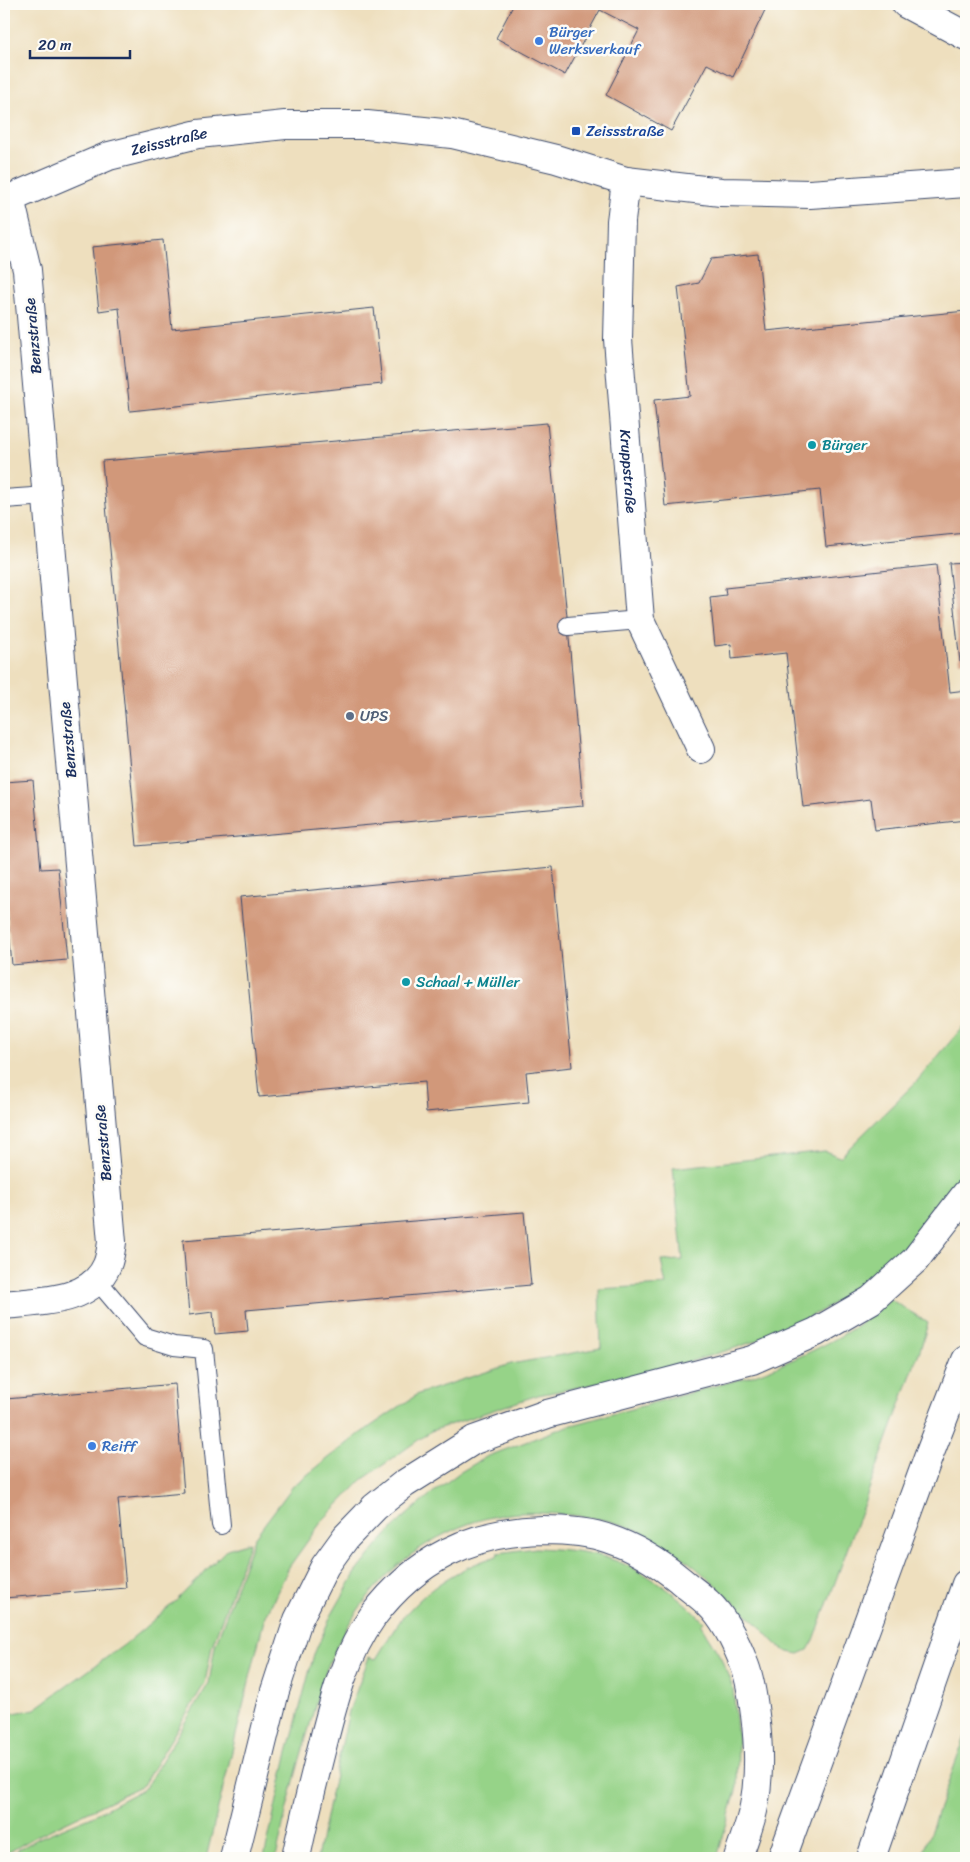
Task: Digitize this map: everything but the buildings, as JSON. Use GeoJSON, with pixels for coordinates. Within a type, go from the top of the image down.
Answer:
{"type":"FeatureCollection","features":[{"type":"Feature","properties":{"kind":"main road"},"geometry":{"type":"LineString","coordinates":[[906,4],[966,36]]}},
{"type":"Feature","properties":{"kind":"main road","name":"Zeissstraße"},"geometry":{"type":"LineString","coordinates":[[7,199],[110,156],[198,134],[285,125],[367,125],[452,134],[556,159],[626,181],[721,192],[810,194],[966,183]]}},
{"type":"Feature","properties":{"kind":"main road","name":"Kruppstraße"},"geometry":{"type":"LineString","coordinates":[[626,181],[621,220],[618,339],[640,620],[701,749]]}},
{"type":"Feature","properties":{"kind":"main road","name":"Benzstraße"},"geometry":{"type":"LineString","coordinates":[[7,199],[27,270],[112,1242],[108,1264],[97,1280]]}},
{"type":"Feature","properties":{"kind":"main road"},"geometry":{"type":"LineString","coordinates":[[234,1858],[275,1691],[298,1620],[326,1566],[346,1537],[375,1507],[404,1484],[474,1440],[547,1414],[752,1360],[816,1332],[871,1300],[915,1260],[966,1194]]}},
{"type":"Feature","properties":{"kind":"main road"},"geometry":{"type":"LineString","coordinates":[[4,1305],[56,1299],[78,1294],[97,1280]]}},
{"type":"Feature","properties":{"kind":"main road"},"geometry":{"type":"LineString","coordinates":[[782,1858],[928,1458],[966,1360]]}},
{"type":"Feature","properties":{"kind":"main road"},"geometry":{"type":"LineString","coordinates":[[296,1858],[330,1716],[343,1673],[358,1639],[374,1616],[408,1578],[431,1561],[454,1548],[479,1538],[556,1530],[586,1533],[609,1539],[654,1559],[709,1604],[724,1624],[746,1667],[760,1749],[754,1808],[738,1858]]}},
{"type":"Feature","properties":{"kind":"main road"},"geometry":{"type":"LineString","coordinates":[[871,1858],[959,1611],[966,1584]]}},
{"type":"Feature","properties":{"kind":"lane"},"geometry":{"type":"LineString","coordinates":[[4,499],[46,496]]}},
{"type":"Feature","properties":{"kind":"lane"},"geometry":{"type":"LineString","coordinates":[[568,626],[640,620]]}},
{"type":"Feature","properties":{"kind":"lane"},"geometry":{"type":"LineString","coordinates":[[97,1280],[145,1337],[174,1346],[204,1349],[221,1525]]}},
{"type":"Feature","properties":{"kind":"green space"},"geometry":{"type":"Polygon","coordinates":[[[966,1023],[966,1173],[930,1220],[901,1251],[865,1282],[823,1310],[773,1335],[692,1361],[616,1380],[538,1395],[431,1431],[362,1480],[322,1521],[289,1567],[264,1620],[206,1858],[4,1858],[39,1838],[90,1817],[145,1788],[209,1683],[215,1646],[254,1538],[293,1486],[358,1435],[418,1394],[511,1364],[601,1348],[599,1289],[666,1285],[661,1261],[683,1260],[673,1168],[825,1151],[840,1157],[917,1081],[966,1023]]]}},
{"type":"Feature","properties":{"kind":"green space"},"geometry":{"type":"Polygon","coordinates":[[[890,1299],[928,1323],[921,1347],[814,1640],[808,1650],[799,1654],[784,1650],[689,1562],[661,1542],[621,1524],[595,1518],[542,1513],[505,1514],[470,1523],[429,1543],[396,1567],[368,1597],[345,1631],[331,1659],[320,1688],[291,1793],[276,1858],[264,1858],[286,1760],[314,1654],[331,1616],[355,1574],[402,1519],[459,1473],[486,1457],[565,1427],[766,1371],[841,1336],[890,1299]]]}},
{"type":"Feature","properties":{"kind":"green space"},"geometry":{"type":"Polygon","coordinates":[[[250,1542],[212,1646],[205,1683],[143,1785],[35,1837],[4,1855],[4,1715],[35,1709],[124,1645],[176,1601],[227,1549],[250,1542]]]}},
{"type":"Feature","properties":{"kind":"green space"},"geometry":{"type":"Polygon","coordinates":[[[536,1548],[589,1553],[627,1565],[669,1590],[704,1622],[701,1625],[721,1658],[733,1688],[738,1741],[737,1787],[717,1858],[317,1858],[349,1711],[369,1657],[376,1659],[404,1616],[424,1596],[446,1579],[470,1566],[497,1556],[498,1553],[536,1548]]]}},
{"type":"Feature","properties":{"kind":"green space"},"geometry":{"type":"Polygon","coordinates":[[[966,1734],[966,1858],[921,1858],[966,1734]]]}},
{"type":"Feature","properties":{"kind":"place","name":"Bürger Werksverkauf"},"geometry":{"type":"Point","coordinates":[539,41]}},
{"type":"Feature","properties":{"kind":"place","name":"Zeissstraße"},"geometry":{"type":"Point","coordinates":[576,131]}},
{"type":"Feature","properties":{"kind":"place","name":"Bürger"},"geometry":{"type":"Point","coordinates":[812,445]}},
{"type":"Feature","properties":{"kind":"place","name":"UPS"},"geometry":{"type":"Point","coordinates":[350,716]}},
{"type":"Feature","properties":{"kind":"place","name":"Schaal + Müller"},"geometry":{"type":"Point","coordinates":[406,982]}},
{"type":"Feature","properties":{"kind":"place","name":"Reiff"},"geometry":{"type":"Point","coordinates":[92,1446]}}]}
